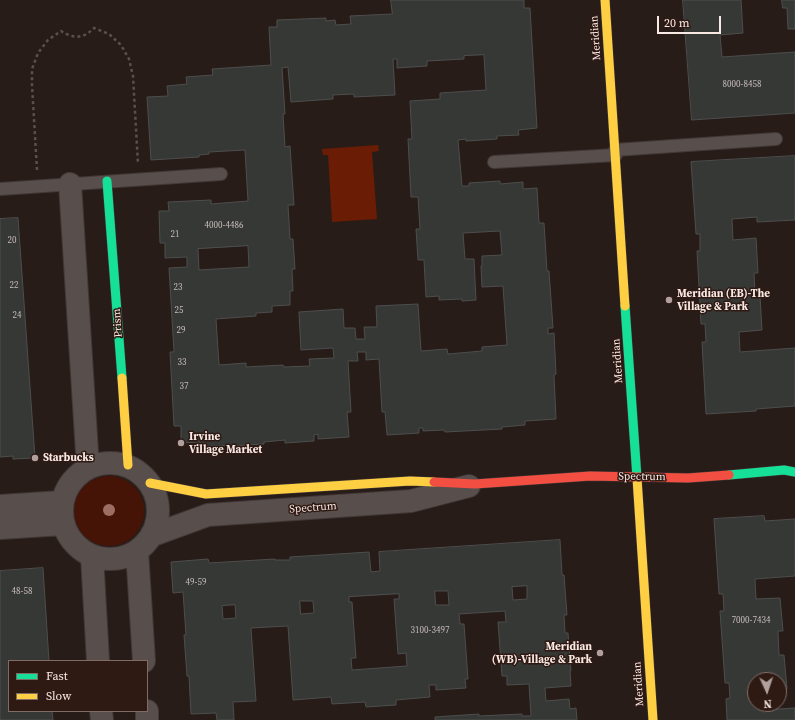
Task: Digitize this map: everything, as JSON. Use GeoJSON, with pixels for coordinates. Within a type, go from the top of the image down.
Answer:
{"type":"FeatureCollection","features":[{"type":"Feature","properties":{"kind":"street","name":"Meridian"},"geometry":{"type":"LineString","coordinates":[[605,0],[653,720]]}},
{"type":"Feature","properties":{"kind":"street","name":"Prism"},"geometry":{"type":"LineString","coordinates":[[107,181],[128,466]]}},
{"type":"Feature","properties":{"kind":"street"},"geometry":{"type":"LineString","coordinates":[[70,184],[88,468]]}},
{"type":"Feature","properties":{"kind":"street"},"geometry":{"type":"LineString","coordinates":[[115,462],[128,466],[140,472],[150,483],[156,495],[159,508],[158,522],[153,535],[144,546],[133,554],[120,558],[106,559],[92,556],[80,549],[70,539],[63,524],[61,513],[62,502],[68,486],[76,476],[88,468],[101,463],[115,462]]}},
{"type":"Feature","properties":{"kind":"street","name":"Spectrum"},"geometry":{"type":"LineString","coordinates":[[150,483],[206,494],[410,481],[475,484],[590,476],[688,478],[791,469]]}},
{"type":"Feature","properties":{"kind":"street","name":"Spectrum"},"geometry":{"type":"LineString","coordinates":[[153,535],[208,515],[411,501],[475,484]]}},
{"type":"Feature","properties":{"kind":"street"},"geometry":{"type":"LineString","coordinates":[[0,506],[62,502]]}},
{"type":"Feature","properties":{"kind":"street"},"geometry":{"type":"LineString","coordinates":[[0,528],[63,524]]}},
{"type":"Feature","properties":{"kind":"street"},"geometry":{"type":"LineString","coordinates":[[137,551],[144,660]]}},
{"type":"Feature","properties":{"kind":"street"},"geometry":{"type":"LineString","coordinates":[[92,556],[98,660]]}},
{"type":"Feature","properties":{"kind":"lane"},"geometry":{"type":"LineString","coordinates":[[494,162],[776,139]]}},
{"type":"Feature","properties":{"kind":"lane"},"geometry":{"type":"LineString","coordinates":[[0,189],[221,174]]}},
{"type":"Feature","properties":{"kind":"path"},"geometry":{"type":"LineString","coordinates":[[38,186],[32,69],[38,53],[44,45],[48,40],[61,31],[69,36],[78,37],[87,34],[94,28],[109,34],[121,45],[129,59],[132,76],[139,179]]}},
{"type":"Feature","properties":{"kind":"shaded area"},"geometry":{"type":"Polygon","coordinates":[[[378,145],[379,151],[372,152],[377,219],[332,222],[328,155],[323,155],[322,149],[378,145]]]}},
{"type":"Feature","properties":{"kind":"shaded area"},"geometry":{"type":"Polygon","coordinates":[[[109,476],[122,479],[134,486],[141,498],[144,511],[141,524],[134,536],[122,543],[109,546],[96,543],[84,536],[77,524],[74,511],[77,498],[84,486],[96,479],[109,476]]]}},
{"type":"Feature","properties":{"kind":"building"},"geometry":{"type":"Polygon","coordinates":[[[391,0],[524,0],[524,8],[530,8],[537,128],[518,130],[519,135],[497,136],[497,139],[466,141],[466,139],[458,140],[462,186],[469,186],[469,183],[500,181],[500,184],[523,182],[523,189],[537,188],[539,223],[544,223],[547,271],[549,271],[553,328],[548,328],[548,334],[554,333],[556,419],[525,421],[525,425],[502,427],[502,429],[445,432],[444,430],[423,431],[423,428],[419,428],[419,433],[387,435],[385,412],[382,412],[379,359],[366,360],[366,352],[357,352],[358,361],[348,361],[351,412],[347,412],[349,437],[318,439],[318,434],[314,435],[314,441],[285,443],[285,440],[264,442],[264,444],[234,446],[200,447],[200,442],[181,443],[181,426],[174,426],[170,352],[174,352],[169,268],[187,267],[187,257],[165,258],[165,243],[160,243],[159,211],[169,211],[168,202],[211,200],[211,204],[248,201],[245,150],[209,152],[209,154],[199,155],[199,157],[151,160],[147,97],[168,96],[167,86],[187,84],[186,77],[213,75],[212,69],[271,65],[269,27],[277,27],[277,20],[326,18],[326,21],[335,20],[336,25],[351,24],[350,16],[392,14],[391,0]],[[484,55],[464,56],[464,59],[427,61],[427,66],[397,68],[397,59],[393,59],[395,95],[354,97],[354,94],[333,95],[333,99],[291,102],[288,67],[282,68],[285,114],[283,114],[285,147],[290,146],[294,205],[288,205],[290,239],[293,239],[295,269],[292,269],[293,291],[290,291],[290,305],[272,306],[272,312],[256,313],[256,316],[216,319],[219,365],[246,363],[246,367],[283,365],[284,367],[310,366],[309,359],[334,358],[333,348],[301,350],[299,312],[343,309],[344,328],[355,328],[356,339],[365,339],[364,327],[377,327],[376,306],[418,304],[421,351],[447,349],[448,354],[482,351],[482,347],[507,345],[503,286],[482,287],[482,256],[502,255],[500,231],[463,233],[465,259],[474,259],[476,300],[439,300],[439,296],[426,297],[424,260],[418,260],[416,229],[420,229],[418,197],[411,197],[408,139],[412,139],[410,101],[440,99],[440,93],[486,90],[484,55]],[[248,246],[198,249],[199,270],[249,267],[248,246]]]}},
{"type":"Feature","properties":{"kind":"building"},"geometry":{"type":"Polygon","coordinates":[[[683,0],[741,0],[743,33],[720,35],[722,57],[795,52],[795,113],[692,120],[683,0]]]}},
{"type":"Feature","properties":{"kind":"building"},"geometry":{"type":"Polygon","coordinates":[[[782,0],[795,0],[795,29],[788,29],[787,8],[783,8],[782,0]]]}},
{"type":"Feature","properties":{"kind":"building"},"geometry":{"type":"Polygon","coordinates":[[[795,156],[795,220],[757,222],[757,217],[732,219],[733,240],[756,238],[758,273],[754,273],[755,296],[760,296],[762,330],[739,332],[740,352],[795,348],[795,406],[756,409],[756,411],[706,414],[702,342],[706,342],[705,324],[701,324],[697,251],[700,251],[700,234],[696,234],[691,162],[795,156]]]}},
{"type":"Feature","properties":{"kind":"building"},"geometry":{"type":"Polygon","coordinates":[[[18,218],[35,458],[13,459],[13,456],[0,457],[0,219],[18,218]]]}},
{"type":"Feature","properties":{"kind":"building"},"geometry":{"type":"Polygon","coordinates":[[[764,516],[765,521],[795,519],[795,576],[755,579],[756,599],[780,598],[783,631],[778,631],[779,655],[784,655],[786,672],[747,672],[747,712],[787,712],[787,709],[795,708],[795,720],[727,720],[726,699],[730,698],[729,683],[725,683],[720,611],[724,611],[723,594],[719,594],[714,519],[764,516]]]}},
{"type":"Feature","properties":{"kind":"building"},"geometry":{"type":"Polygon","coordinates":[[[560,540],[562,575],[564,575],[567,615],[564,615],[565,633],[568,633],[571,686],[545,688],[546,701],[569,699],[570,709],[576,708],[577,720],[435,720],[435,717],[479,714],[479,716],[522,714],[522,716],[531,716],[529,684],[507,685],[507,676],[502,676],[498,622],[506,622],[505,611],[459,614],[460,624],[464,624],[468,679],[465,679],[466,688],[436,690],[436,685],[429,685],[430,697],[396,700],[396,705],[366,707],[365,702],[332,704],[331,697],[293,700],[288,626],[251,628],[256,701],[233,702],[234,720],[217,720],[216,713],[191,714],[189,676],[187,676],[184,635],[186,635],[183,592],[173,593],[171,562],[208,559],[209,563],[275,559],[290,560],[290,557],[369,552],[371,572],[380,571],[379,552],[560,540]],[[527,586],[512,587],[513,600],[527,599],[527,586]],[[435,591],[436,605],[449,605],[448,591],[435,591]],[[399,594],[349,597],[349,602],[352,602],[356,658],[351,658],[352,670],[407,666],[406,653],[398,654],[394,599],[399,599],[399,594]],[[300,601],[301,614],[314,613],[313,601],[300,601]],[[235,605],[222,606],[223,619],[236,618],[235,605]]]}},
{"type":"Feature","properties":{"kind":"building"},"geometry":{"type":"Polygon","coordinates":[[[43,568],[49,660],[8,660],[8,712],[52,712],[53,720],[0,720],[0,571],[43,568]]]}},
{"type":"Feature","properties":{"kind":"traffic: fast"},"geometry":{"type":"LineString","coordinates":[[107,181],[122,378]]}},
{"type":"Feature","properties":{"kind":"traffic: fast"},"geometry":{"type":"LineString","coordinates":[[625,306],[637,478]]}},
{"type":"Feature","properties":{"kind":"traffic: fast"},"geometry":{"type":"LineString","coordinates":[[729,475],[784,470],[795,472]]}},
{"type":"Feature","properties":{"kind":"traffic: slow"},"geometry":{"type":"LineString","coordinates":[[605,0],[625,306]]}},
{"type":"Feature","properties":{"kind":"traffic: slow"},"geometry":{"type":"LineString","coordinates":[[122,378],[128,465]]}},
{"type":"Feature","properties":{"kind":"traffic: slow"},"geometry":{"type":"LineString","coordinates":[[637,478],[653,720]]}},
{"type":"Feature","properties":{"kind":"traffic: slow"},"geometry":{"type":"LineString","coordinates":[[150,483],[206,494],[410,481],[434,482]]}},
{"type":"Feature","properties":{"kind":"traffic: jam"},"geometry":{"type":"LineString","coordinates":[[434,482],[475,484],[590,476],[688,478],[729,475]]}},
{"type":"Feature","properties":{"kind":"place","name":"Meridian (EB)-The Village & Park"},"geometry":{"type":"Point","coordinates":[669,300]}},
{"type":"Feature","properties":{"kind":"place","name":"Irvine Village Market"},"geometry":{"type":"Point","coordinates":[181,443]}},
{"type":"Feature","properties":{"kind":"place","name":"Starbucks"},"geometry":{"type":"Point","coordinates":[35,458]}},
{"type":"Feature","properties":{"kind":"place","name":"Meridian (WB)-Village & Park"},"geometry":{"type":"Point","coordinates":[600,653]}}]}
